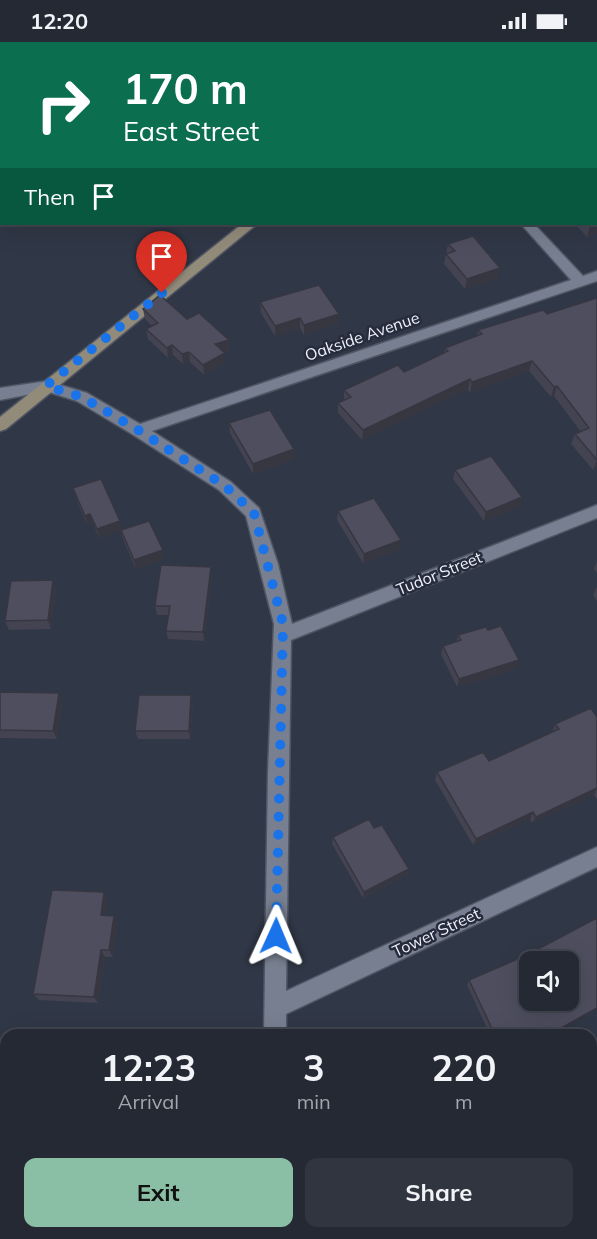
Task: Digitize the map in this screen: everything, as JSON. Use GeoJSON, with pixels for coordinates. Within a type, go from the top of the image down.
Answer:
{"type":"FeatureCollection","features":[{"type":"Feature","properties":{"kind":"main road"},"geometry":{"type":"LineString","coordinates":[[0,425],[249,225]]}},
{"type":"Feature","properties":{"kind":"street"},"geometry":{"type":"LineString","coordinates":[[528,225],[580,281]]}},
{"type":"Feature","properties":{"kind":"street","name":"Oakside Avenue"},"geometry":{"type":"LineString","coordinates":[[138,430],[597,276]]}},
{"type":"Feature","properties":{"kind":"street"},"geometry":{"type":"LineString","coordinates":[[0,394],[46,386],[82,397],[225,486],[254,513],[283,624],[275,1029]]}},
{"type":"Feature","properties":{"kind":"street","name":"Tudor Street"},"geometry":{"type":"LineString","coordinates":[[282,636],[597,511]]}},
{"type":"Feature","properties":{"kind":"street","name":"Tower Street"},"geometry":{"type":"LineString","coordinates":[[275,1008],[597,857]]}},
{"type":"Feature","properties":{"kind":"building"},"geometry":{"type":"Polygon","coordinates":[[[473,236],[500,268],[467,279],[446,254],[455,251],[448,244],[473,236]]]}},
{"type":"Feature","properties":{"kind":"building"},"geometry":{"type":"Polygon","coordinates":[[[319,285],[339,314],[304,325],[300,318],[275,326],[260,302],[319,285]]]}},
{"type":"Feature","properties":{"kind":"building"},"geometry":{"type":"Polygon","coordinates":[[[160,295],[187,319],[199,313],[229,340],[215,344],[225,353],[203,365],[189,352],[182,354],[172,345],[167,348],[146,329],[158,323],[143,309],[160,295]]]}},
{"type":"Feature","properties":{"kind":"building"},"geometry":{"type":"Polygon","coordinates":[[[597,298],[597,460],[575,434],[589,428],[557,386],[554,387],[532,361],[472,382],[470,379],[363,430],[338,403],[351,397],[344,390],[398,365],[404,372],[448,351],[445,348],[482,334],[478,330],[543,310],[547,314],[597,298]]]}},
{"type":"Feature","properties":{"kind":"building"},"geometry":{"type":"Polygon","coordinates":[[[270,410],[294,449],[253,464],[229,423],[270,410]]]}},
{"type":"Feature","properties":{"kind":"building"},"geometry":{"type":"Polygon","coordinates":[[[491,456],[522,497],[486,512],[455,470],[491,456]]]}},
{"type":"Feature","properties":{"kind":"building"},"geometry":{"type":"Polygon","coordinates":[[[101,479],[120,521],[97,529],[90,514],[85,516],[73,488],[101,479]]]}},
{"type":"Feature","properties":{"kind":"building"},"geometry":{"type":"Polygon","coordinates":[[[374,498],[401,540],[364,554],[338,511],[374,498]]]}},
{"type":"Feature","properties":{"kind":"building"},"geometry":{"type":"Polygon","coordinates":[[[149,521],[163,550],[134,560],[121,530],[149,521]]]}},
{"type":"Feature","properties":{"kind":"building"},"geometry":{"type":"Polygon","coordinates":[[[161,565],[211,567],[203,632],[166,631],[170,606],[155,606],[161,565]]]}},
{"type":"Feature","properties":{"kind":"building"},"geometry":{"type":"Polygon","coordinates":[[[53,580],[48,620],[5,621],[11,581],[53,580]]]}},
{"type":"Feature","properties":{"kind":"building"},"geometry":{"type":"Polygon","coordinates":[[[501,626],[519,660],[459,679],[443,646],[461,640],[458,635],[486,627],[488,630],[501,626]]]}},
{"type":"Feature","properties":{"kind":"building"},"geometry":{"type":"Polygon","coordinates":[[[0,692],[59,693],[53,731],[0,730],[0,692]]]}},
{"type":"Feature","properties":{"kind":"building"},"geometry":{"type":"Polygon","coordinates":[[[139,695],[191,695],[189,731],[135,731],[139,695]]]}},
{"type":"Feature","properties":{"kind":"building"},"geometry":{"type":"Polygon","coordinates":[[[591,708],[597,717],[597,788],[536,817],[533,812],[476,839],[437,772],[483,752],[489,761],[559,729],[555,724],[591,708]]]}},
{"type":"Feature","properties":{"kind":"building"},"geometry":{"type":"Polygon","coordinates":[[[369,819],[374,828],[382,825],[409,869],[364,892],[333,837],[369,819]]]}},
{"type":"Feature","properties":{"kind":"building"},"geometry":{"type":"Polygon","coordinates":[[[52,890],[104,892],[101,915],[114,916],[109,950],[101,950],[94,997],[33,994],[52,890]]]}},
{"type":"Feature","properties":{"kind":"building"},"geometry":{"type":"Polygon","coordinates":[[[597,918],[597,1008],[559,1029],[492,1029],[469,980],[519,959],[519,1011],[579,1011],[579,951],[534,951],[597,918]]]}},
{"type":"Feature","properties":{"kind":"route"},"geometry":{"type":"LineString","coordinates":[[162,293],[46,386],[82,397],[138,430],[225,486],[254,513],[283,624],[276,936]]}}]}
